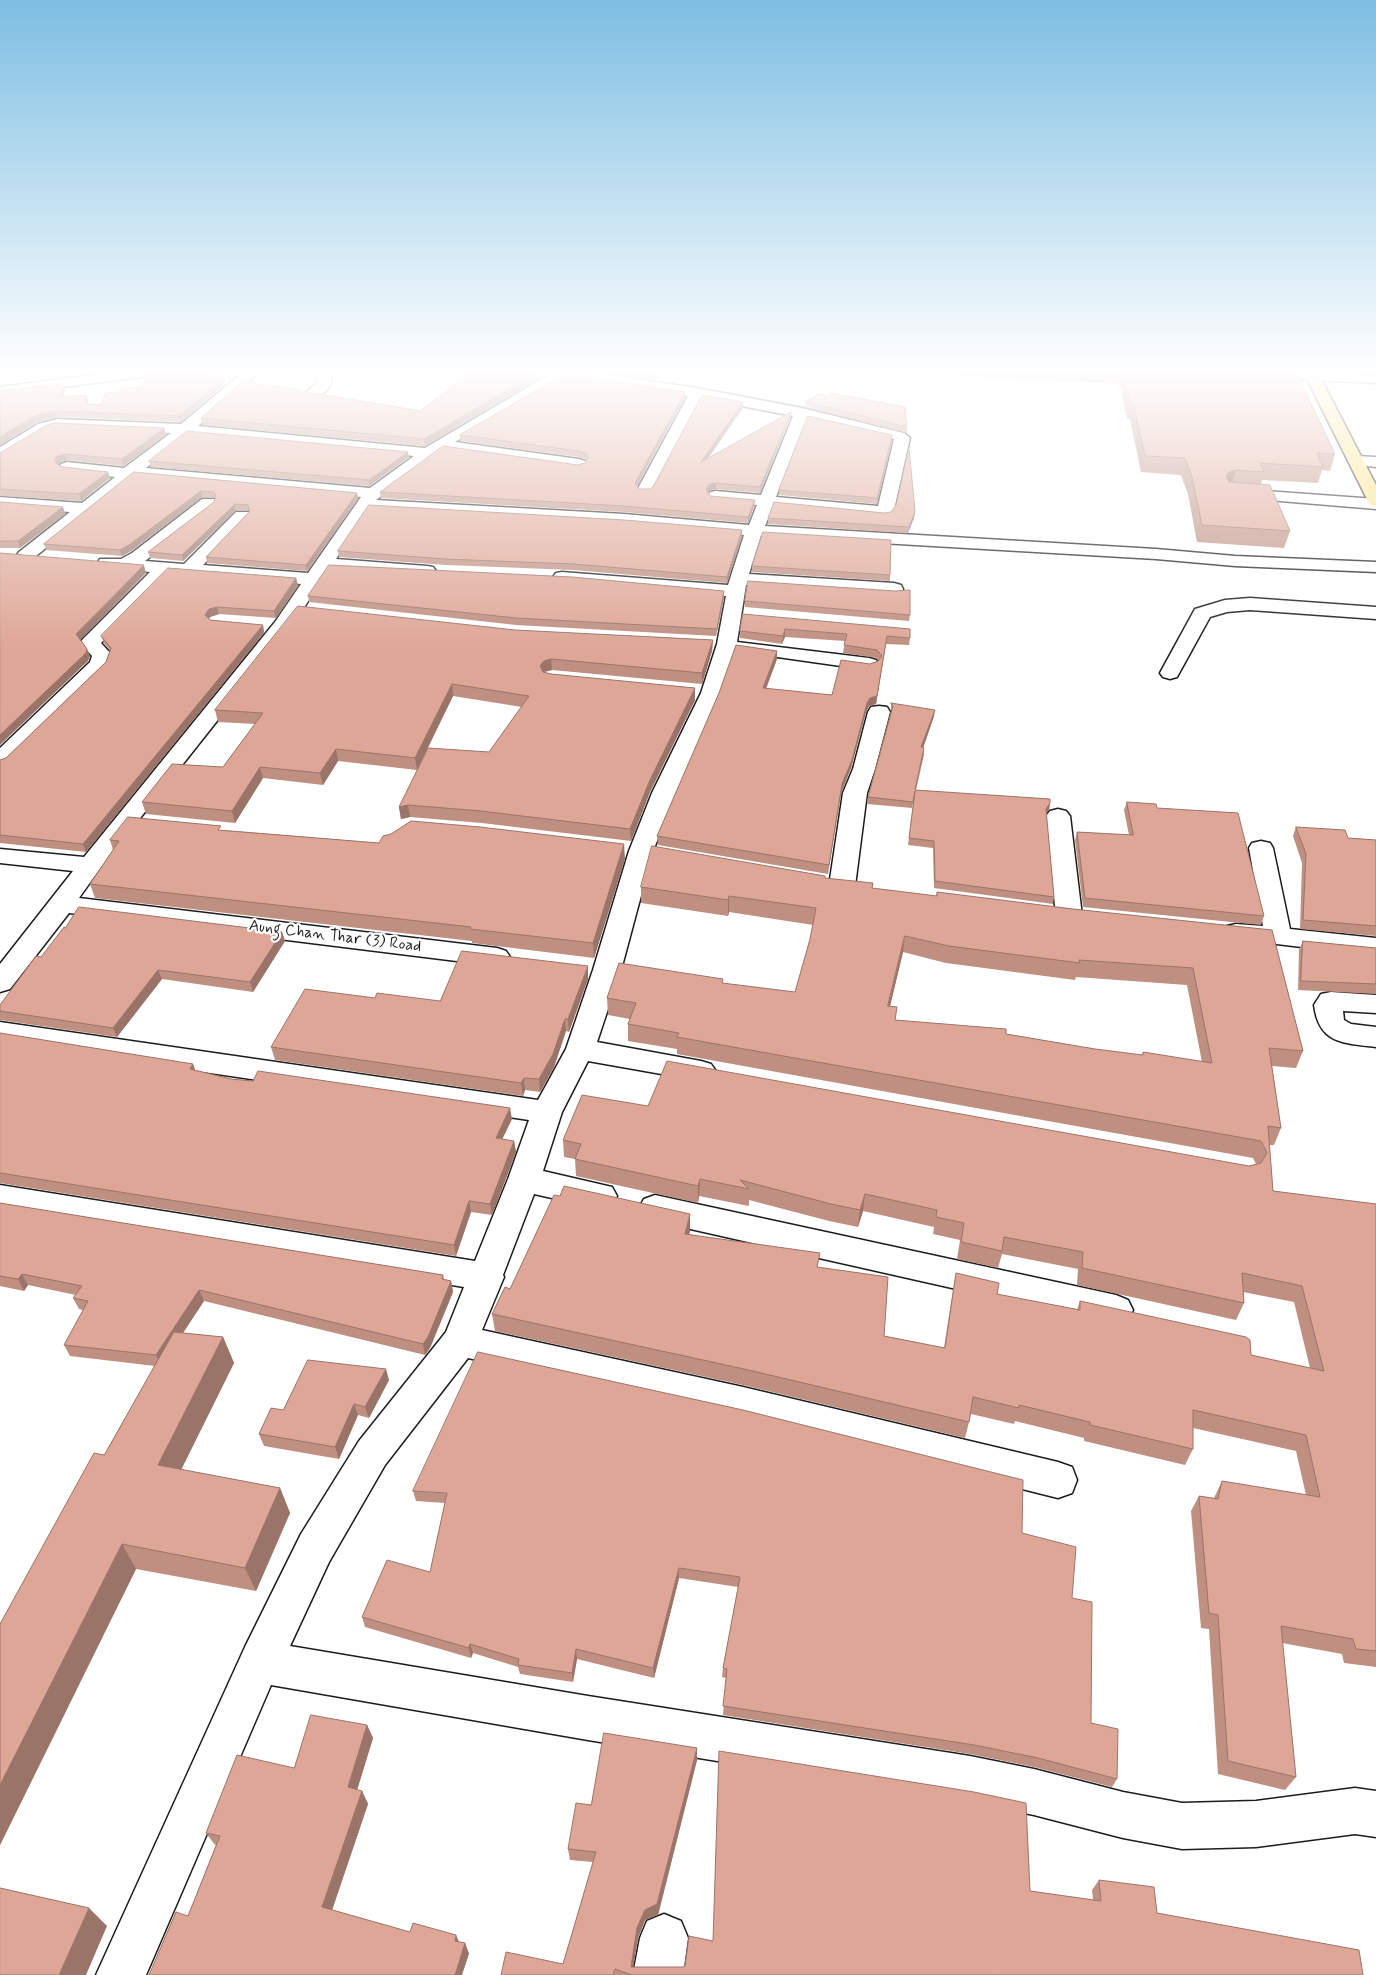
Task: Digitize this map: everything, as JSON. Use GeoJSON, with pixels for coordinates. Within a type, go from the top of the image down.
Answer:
{"type":"FeatureCollection","features":[{"type":"Feature","properties":{"kind":"main road"},"geometry":{"type":"LineString","coordinates":[[1358,465],[1376,502]]}},
{"type":"Feature","properties":{"kind":"street"},"geometry":{"type":"LineString","coordinates":[[55,558],[17,555],[85,508],[138,465]]}},
{"type":"Feature","properties":{"kind":"street"},"geometry":{"type":"LineString","coordinates":[[0,983],[273,626],[304,610],[318,572],[369,499],[412,465]]}},
{"type":"Feature","properties":{"kind":"street"},"geometry":{"type":"LineString","coordinates":[[645,490],[658,465]]}},
{"type":"Feature","properties":{"kind":"street"},"geometry":{"type":"LineString","coordinates":[[121,1975],[260,1662],[315,1548],[372,1453],[460,1341],[487,1277],[547,1112],[580,1049],[598,969],[717,644],[740,600],[749,545],[782,465]]}},
{"type":"Feature","properties":{"kind":"street"},"geometry":{"type":"LineString","coordinates":[[716,496],[881,512],[886,510],[896,465]]}},
{"type":"Feature","properties":{"kind":"street"},"geometry":{"type":"LineString","coordinates":[[67,467],[129,472],[369,499],[756,530],[1235,561],[1376,567]]}},
{"type":"Feature","properties":{"kind":"street"},"geometry":{"type":"LineString","coordinates":[[1231,494],[1376,502]]}},
{"type":"Feature","properties":{"kind":"street"},"geometry":{"type":"LineString","coordinates":[[0,502],[85,508]]}},
{"type":"Feature","properties":{"kind":"street"},"geometry":{"type":"LineString","coordinates":[[123,564],[138,556],[208,503]]}},
{"type":"Feature","properties":{"kind":"street"},"geometry":{"type":"LineString","coordinates":[[188,570],[242,516]]}},
{"type":"Feature","properties":{"kind":"street"},"geometry":{"type":"LineString","coordinates":[[94,562],[188,570],[446,572]]}},
{"type":"Feature","properties":{"kind":"street"},"geometry":{"type":"LineString","coordinates":[[0,760],[100,664],[102,655],[90,643],[164,568]]}},
{"type":"Feature","properties":{"kind":"street"},"geometry":{"type":"LineString","coordinates":[[544,576],[740,600],[894,589]]}},
{"type":"Feature","properties":{"kind":"street"},"geometry":{"type":"LineString","coordinates":[[1170,673],[1202,613],[1225,606],[1250,604],[1376,613]]}},
{"type":"Feature","properties":{"kind":"street"},"geometry":{"type":"LineString","coordinates":[[717,644],[869,664]]}},
{"type":"Feature","properties":{"kind":"street"},"geometry":{"type":"LineString","coordinates":[[842,885],[855,793],[864,768],[879,712]]}},
{"type":"Feature","properties":{"kind":"street"},"geometry":{"type":"LineString","coordinates":[[1058,816],[1069,916]]}},
{"type":"Feature","properties":{"kind":"street"},"geometry":{"type":"LineString","coordinates":[[125,821],[154,824]]}},
{"type":"Feature","properties":{"kind":"street"},"geometry":{"type":"LineString","coordinates":[[1261,848],[1278,936]]}},
{"type":"Feature","properties":{"kind":"street"},"geometry":{"type":"LineString","coordinates":[[0,856],[90,865]]}},
{"type":"Feature","properties":{"kind":"street","name":"Aung Chan Thar (3) Road"},"geometry":{"type":"LineString","coordinates":[[62,904],[518,959]]}},
{"type":"Feature","properties":{"kind":"street"},"geometry":{"type":"LineString","coordinates":[[1212,929],[1376,947]]}},
{"type":"Feature","properties":{"kind":"street"},"geometry":{"type":"LineString","coordinates":[[1376,1004],[1344,1000],[1331,1001],[1328,1005],[1332,1024],[1336,1029],[1350,1034],[1376,1037]]}},
{"type":"Feature","properties":{"kind":"street"},"geometry":{"type":"LineString","coordinates":[[0,1032],[547,1112]]}},
{"type":"Feature","properties":{"kind":"street"},"geometry":{"type":"LineString","coordinates":[[580,1049],[726,1076]]}},
{"type":"Feature","properties":{"kind":"street"},"geometry":{"type":"LineString","coordinates":[[524,1179],[1145,1316]]}},
{"type":"Feature","properties":{"kind":"street"},"geometry":{"type":"LineString","coordinates":[[0,1198],[487,1277]]}},
{"type":"Feature","properties":{"kind":"street"},"geometry":{"type":"LineString","coordinates":[[460,1341],[743,1402],[1058,1480]]}},
{"type":"Feature","properties":{"kind":"street"},"geometry":{"type":"LineString","coordinates":[[260,1662],[588,1718],[970,1779],[1034,1792],[1123,1815],[1182,1826],[1256,1824],[1356,1811],[1376,1814]]}},
{"type":"Feature","properties":{"kind":"building"},"geometry":{"type":"Polygon","coordinates":[[[0,465],[59,465],[108,472],[79,494],[0,489],[0,465]]]}},
{"type":"Feature","properties":{"kind":"building"},"geometry":{"type":"Polygon","coordinates":[[[197,465],[390,465],[369,480],[197,465]]]}},
{"type":"Feature","properties":{"kind":"building"},"geometry":{"type":"Polygon","coordinates":[[[417,465],[645,465],[635,483],[639,489],[651,489],[665,465],[769,465],[760,487],[716,483],[710,484],[706,489],[710,496],[755,500],[748,517],[624,506],[380,492],[417,465]]]}},
{"type":"Feature","properties":{"kind":"building"},"geometry":{"type":"Polygon","coordinates":[[[789,465],[885,465],[877,498],[779,490],[789,465]]]}},
{"type":"Feature","properties":{"kind":"building"},"geometry":{"type":"Polygon","coordinates":[[[905,465],[911,465],[915,512],[909,527],[768,518],[774,502],[884,513],[891,512],[896,505],[905,465]]]}},
{"type":"Feature","properties":{"kind":"building"},"geometry":{"type":"Polygon","coordinates":[[[1188,465],[1261,465],[1264,472],[1236,470],[1229,472],[1226,476],[1229,482],[1270,485],[1290,531],[1202,525],[1188,465]]]}},
{"type":"Feature","properties":{"kind":"building"},"geometry":{"type":"Polygon","coordinates":[[[1294,465],[1322,465],[1323,467],[1294,465]]]}},
{"type":"Feature","properties":{"kind":"building"},"geometry":{"type":"Polygon","coordinates":[[[134,472],[357,493],[306,565],[206,557],[250,511],[248,505],[235,504],[182,555],[148,552],[214,502],[216,496],[214,492],[201,491],[120,550],[44,544],[134,472]]]}},
{"type":"Feature","properties":{"kind":"building"},"geometry":{"type":"Polygon","coordinates":[[[0,502],[63,507],[18,541],[0,541],[0,502]]]}},
{"type":"Feature","properties":{"kind":"building"},"geometry":{"type":"Polygon","coordinates":[[[369,505],[624,520],[742,530],[727,577],[573,564],[445,559],[338,551],[369,505]]]}},
{"type":"Feature","properties":{"kind":"building"},"geometry":{"type":"Polygon","coordinates":[[[763,532],[891,540],[890,575],[752,566],[763,532]]]}},
{"type":"Feature","properties":{"kind":"building"},"geometry":{"type":"Polygon","coordinates":[[[0,553],[144,565],[76,634],[87,649],[86,653],[0,735],[0,553]]]}},
{"type":"Feature","properties":{"kind":"building"},"geometry":{"type":"Polygon","coordinates":[[[329,565],[572,577],[724,591],[717,629],[516,618],[308,596],[329,565]]]}},
{"type":"Feature","properties":{"kind":"building"},"geometry":{"type":"Polygon","coordinates":[[[168,568],[296,578],[274,611],[217,607],[209,609],[205,615],[210,620],[263,625],[83,844],[0,835],[0,760],[6,758],[106,662],[111,648],[101,636],[168,568]]]}},
{"type":"Feature","properties":{"kind":"building"},"geometry":{"type":"Polygon","coordinates":[[[748,581],[895,591],[910,590],[910,615],[745,601],[748,581]]]}},
{"type":"Feature","properties":{"kind":"building"},"geometry":{"type":"Polygon","coordinates":[[[298,606],[515,630],[713,640],[702,673],[551,659],[544,661],[540,666],[543,672],[551,674],[695,688],[650,780],[630,829],[481,811],[408,805],[399,807],[428,748],[489,752],[529,696],[452,684],[415,758],[336,749],[320,773],[260,767],[232,811],[142,802],[172,764],[223,767],[263,713],[215,710],[298,606]]]}},
{"type":"Feature","properties":{"kind":"building"},"geometry":{"type":"Polygon","coordinates":[[[743,614],[910,629],[910,638],[887,636],[877,696],[870,698],[867,703],[852,760],[842,784],[829,865],[657,836],[719,693],[736,645],[777,651],[763,688],[832,695],[841,660],[870,664],[878,661],[882,656],[877,650],[844,645],[847,634],[785,629],[783,636],[740,631],[743,614]]]}},
{"type":"Feature","properties":{"kind":"building"},"geometry":{"type":"Polygon","coordinates":[[[891,703],[935,710],[921,747],[924,748],[915,790],[1050,799],[1046,809],[1054,897],[935,881],[934,841],[909,838],[915,791],[913,802],[868,797],[893,706],[891,703]]]}},
{"type":"Feature","properties":{"kind":"building"},"geometry":{"type":"Polygon","coordinates":[[[1127,802],[1156,804],[1157,808],[1238,813],[1264,916],[1085,898],[1077,832],[1133,835],[1127,802]]]}},
{"type":"Feature","properties":{"kind":"building"},"geometry":{"type":"Polygon","coordinates":[[[128,817],[221,826],[218,830],[379,843],[383,836],[391,834],[411,821],[624,844],[593,943],[470,929],[471,927],[90,884],[119,841],[110,840],[128,817]]]}},
{"type":"Feature","properties":{"kind":"building"},"geometry":{"type":"Polygon","coordinates":[[[1296,827],[1345,830],[1348,838],[1376,840],[1376,926],[1303,920],[1306,854],[1296,827]]]}},
{"type":"Feature","properties":{"kind":"building"},"geometry":{"type":"Polygon","coordinates":[[[652,846],[825,876],[825,878],[873,883],[872,888],[937,896],[937,892],[1073,909],[1272,930],[1303,1051],[1269,1048],[1281,1128],[1268,1126],[1273,1191],[1376,1204],[1376,1651],[1356,1649],[1353,1639],[1281,1626],[1296,1777],[1228,1761],[1218,1615],[1209,1613],[1199,1496],[1218,1499],[1222,1481],[1320,1497],[1306,1435],[1193,1410],[1193,1449],[1090,1425],[1090,1422],[1019,1405],[1019,1408],[973,1397],[969,1422],[744,1369],[492,1314],[505,1287],[510,1289],[554,1195],[560,1196],[564,1186],[690,1214],[685,1234],[820,1253],[817,1267],[888,1277],[884,1336],[945,1348],[956,1273],[999,1283],[997,1294],[1080,1310],[1080,1301],[1246,1337],[1250,1340],[1251,1355],[1324,1371],[1302,1286],[1242,1273],[1244,1303],[1082,1268],[1083,1252],[1004,1237],[1002,1251],[961,1242],[964,1223],[936,1217],[937,1210],[865,1194],[860,1210],[740,1180],[749,1189],[700,1179],[698,1186],[575,1159],[581,1144],[563,1140],[582,1095],[648,1106],[667,1061],[1249,1166],[1261,1163],[1267,1153],[1261,1141],[677,1037],[679,1033],[628,1024],[636,1003],[607,998],[619,963],[723,979],[722,983],[795,992],[810,939],[816,908],[729,896],[728,900],[641,887],[652,846]],[[905,936],[888,1006],[897,1007],[895,1020],[1006,1029],[1006,1034],[1095,1049],[1143,1055],[1143,1052],[1212,1063],[1193,968],[1079,960],[1080,963],[949,946],[905,936]]]}},
{"type":"Feature","properties":{"kind":"building"},"geometry":{"type":"Polygon","coordinates":[[[79,907],[282,932],[250,982],[158,970],[113,1028],[0,1011],[0,1005],[36,956],[41,957],[65,928],[79,907]]]}},
{"type":"Feature","properties":{"kind":"building"},"geometry":{"type":"Polygon","coordinates":[[[1303,941],[1376,948],[1376,984],[1301,981],[1303,941]]]}},
{"type":"Feature","properties":{"kind":"building"},"geometry":{"type":"Polygon","coordinates":[[[462,951],[588,966],[568,1019],[565,1019],[553,1054],[539,1079],[524,1078],[521,1083],[271,1047],[305,989],[375,998],[377,993],[440,1001],[462,951]]]}},
{"type":"Feature","properties":{"kind":"building"},"geometry":{"type":"Polygon","coordinates":[[[0,1033],[193,1064],[190,1069],[231,1079],[253,1081],[258,1071],[510,1108],[496,1138],[514,1141],[490,1204],[469,1201],[454,1245],[0,1173],[0,1033]]]}},
{"type":"Feature","properties":{"kind":"building"},"geometry":{"type":"Polygon","coordinates":[[[0,1203],[443,1275],[442,1279],[451,1281],[428,1337],[423,1344],[199,1290],[156,1355],[64,1345],[88,1301],[73,1298],[82,1286],[22,1274],[18,1279],[0,1276],[0,1203]]]}},
{"type":"Feature","properties":{"kind":"building"},"geometry":{"type":"Polygon","coordinates":[[[174,1332],[223,1337],[158,1465],[280,1488],[245,1568],[122,1544],[0,1785],[0,1624],[94,1453],[104,1455],[174,1332]]]}},
{"type":"Feature","properties":{"kind":"building"},"geometry":{"type":"Polygon","coordinates":[[[478,1352],[743,1410],[1023,1480],[1022,1533],[1076,1547],[1072,1598],[1092,1602],[1091,1723],[1118,1729],[1117,1779],[1038,1758],[974,1745],[723,1706],[727,1669],[723,1668],[740,1577],[679,1568],[653,1668],[576,1649],[572,1673],[518,1665],[519,1659],[470,1644],[469,1648],[362,1617],[387,1560],[430,1572],[447,1493],[413,1491],[478,1352]]]}},
{"type":"Feature","properties":{"kind":"building"},"geometry":{"type":"Polygon","coordinates":[[[308,1360],[386,1369],[365,1407],[354,1404],[335,1447],[259,1434],[271,1408],[283,1410],[308,1360]]]}},
{"type":"Feature","properties":{"kind":"building"},"geometry":{"type":"Polygon","coordinates":[[[311,1715],[367,1725],[348,1787],[362,1791],[322,1907],[410,1932],[413,1923],[456,1935],[455,1941],[465,1943],[455,1975],[149,1975],[176,1912],[188,1916],[220,1836],[206,1833],[237,1755],[294,1768],[311,1715]]]}},
{"type":"Feature","properties":{"kind":"building"},"geometry":{"type":"Polygon","coordinates":[[[604,1733],[697,1748],[657,1904],[645,1910],[637,1928],[631,1967],[683,1967],[685,1966],[689,1936],[713,1941],[719,1751],[974,1792],[1026,1803],[1030,1891],[1101,1901],[1099,1880],[1154,1887],[1157,1913],[1359,1950],[1363,1975],[632,1975],[615,1969],[613,1975],[501,1975],[506,1952],[563,1964],[596,1852],[568,1849],[576,1803],[591,1805],[604,1733]]]}},
{"type":"Feature","properties":{"kind":"building"},"geometry":{"type":"Polygon","coordinates":[[[0,1888],[89,1908],[59,1975],[0,1975],[0,1888]]]}}]}
